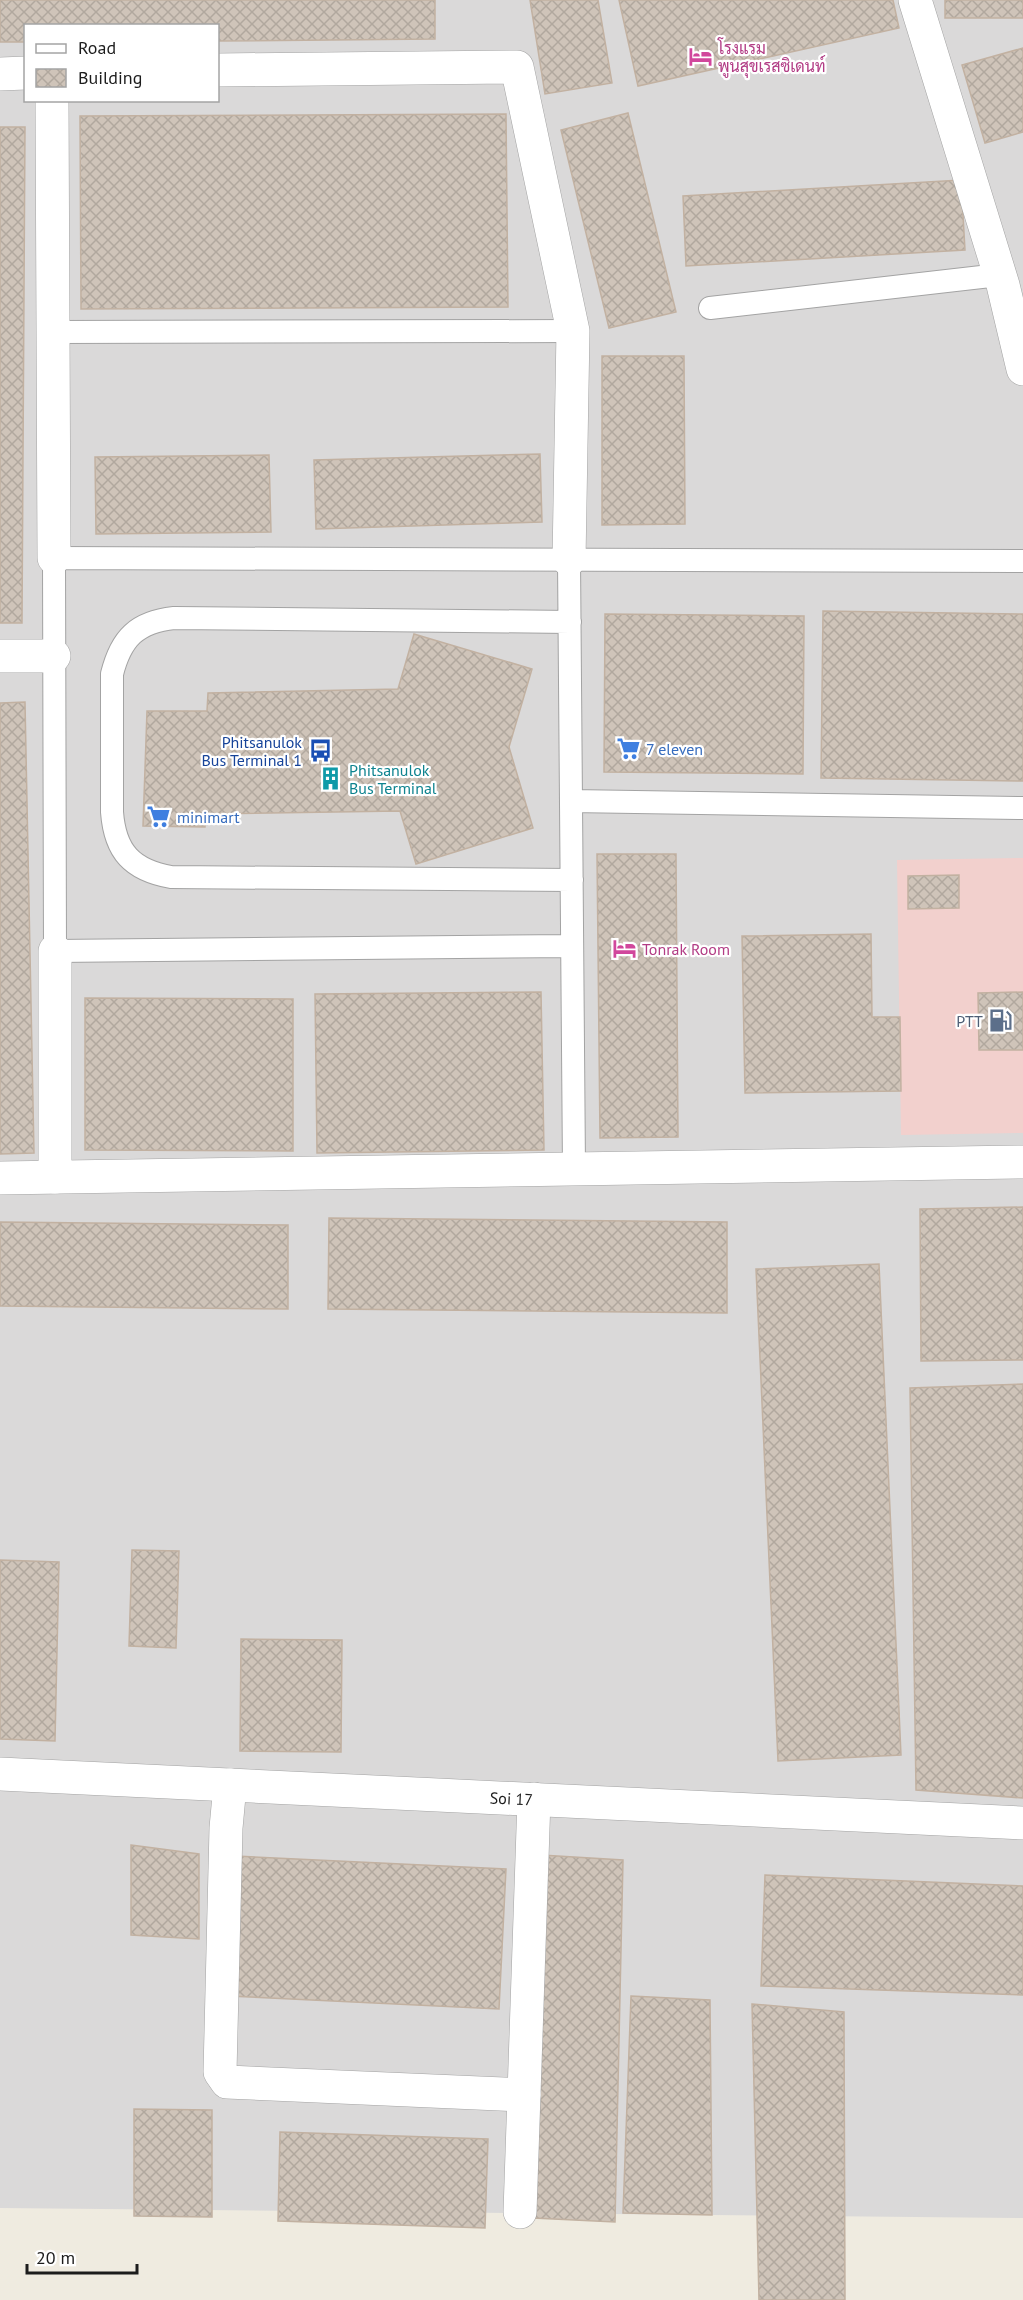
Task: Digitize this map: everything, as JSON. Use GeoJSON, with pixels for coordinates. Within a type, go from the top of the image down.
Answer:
{"type":"FeatureCollection","features":[{"type":"Feature","properties":{"kind":"street"},"geometry":{"type":"LineString","coordinates":[[915,0],[999,275],[1023,369]]}},
{"type":"Feature","properties":{"kind":"street"},"geometry":{"type":"LineString","coordinates":[[219,70],[517,68],[573,331],[570,560]]}},
{"type":"Feature","properties":{"kind":"street"},"geometry":{"type":"LineString","coordinates":[[0,74],[24,73]]}},
{"type":"Feature","properties":{"kind":"street"},"geometry":{"type":"LineString","coordinates":[[52,102],[54,558]]}},
{"type":"Feature","properties":{"kind":"street"},"geometry":{"type":"LineString","coordinates":[[0,656],[54,656]]}},
{"type":"Feature","properties":{"kind":"street"},"geometry":{"type":"LineString","coordinates":[[55,951],[55,1177]]}},
{"type":"Feature","properties":{"kind":"street"},"geometry":{"type":"LineString","coordinates":[[0,1178],[1023,1162]]}},
{"type":"Feature","properties":{"kind":"street","name":"Soi 17"},"geometry":{"type":"LineString","coordinates":[[0,1774],[1023,1823]]}},
{"type":"Feature","properties":{"kind":"street"},"geometry":{"type":"LineString","coordinates":[[230,1785],[226,1828],[220,2072],[224,2079],[227,2082],[524,2095]]}},
{"type":"Feature","properties":{"kind":"street"},"geometry":{"type":"LineString","coordinates":[[520,2212],[534,1799]]}},
{"type":"Feature","properties":{"kind":"lane"},"geometry":{"type":"LineString","coordinates":[[710,308],[999,275]]}},
{"type":"Feature","properties":{"kind":"lane"},"geometry":{"type":"LineString","coordinates":[[54,333],[573,331]]}},
{"type":"Feature","properties":{"kind":"lane"},"geometry":{"type":"LineString","coordinates":[[572,946],[55,951],[54,558],[1023,561]]}},
{"type":"Feature","properties":{"kind":"lane"},"geometry":{"type":"LineString","coordinates":[[570,560],[574,1169]]}},
{"type":"Feature","properties":{"kind":"lane"},"geometry":{"type":"LineString","coordinates":[[570,622],[174,618],[156,620],[140,628],[126,640],[117,657],[112,674],[112,812],[113,831],[122,850],[135,864],[152,874],[171,878],[572,880]]}},
{"type":"Feature","properties":{"kind":"lane"},"geometry":{"type":"LineString","coordinates":[[571,801],[1023,808]]}},
{"type":"Feature","properties":{"kind":"shaded area"},"geometry":{"type":"Polygon","coordinates":[[[0,0],[1023,0],[1023,2218],[0,2208],[0,0]]]}},
{"type":"Feature","properties":{"kind":"shaded area"},"geometry":{"type":"Polygon","coordinates":[[[1023,858],[1023,1133],[901,1135],[897,860],[1023,858]]]}},
{"type":"Feature","properties":{"kind":"building"},"geometry":{"type":"Polygon","coordinates":[[[0,0],[435,0],[435,39],[219,41],[219,24],[24,24],[24,42],[0,42],[0,0]]]}},
{"type":"Feature","properties":{"kind":"building"},"geometry":{"type":"Polygon","coordinates":[[[530,0],[598,0],[612,83],[545,94],[530,0]]]}},
{"type":"Feature","properties":{"kind":"building","name":"โรงแรม พูนสุขเรสซิเดนท์"},"geometry":{"type":"Polygon","coordinates":[[[619,0],[893,0],[899,28],[638,86],[619,0]]]}},
{"type":"Feature","properties":{"kind":"building"},"geometry":{"type":"Polygon","coordinates":[[[945,0],[1023,0],[1023,18],[945,18],[945,0]]]}},
{"type":"Feature","properties":{"kind":"building"},"geometry":{"type":"Polygon","coordinates":[[[1023,48],[1023,132],[985,143],[962,65],[1023,48]]]}},
{"type":"Feature","properties":{"kind":"building"},"geometry":{"type":"Polygon","coordinates":[[[628,113],[676,312],[609,328],[561,130],[628,113]]]}},
{"type":"Feature","properties":{"kind":"building"},"geometry":{"type":"Polygon","coordinates":[[[506,114],[508,307],[81,309],[80,116],[506,114]]]}},
{"type":"Feature","properties":{"kind":"building"},"geometry":{"type":"Polygon","coordinates":[[[0,127],[25,127],[22,623],[0,623],[0,127]]]}},
{"type":"Feature","properties":{"kind":"building"},"geometry":{"type":"Polygon","coordinates":[[[961,180],[965,250],[686,266],[683,196],[961,180]]]}},
{"type":"Feature","properties":{"kind":"building"},"geometry":{"type":"Polygon","coordinates":[[[602,356],[684,356],[685,524],[602,525],[602,356]]]}},
{"type":"Feature","properties":{"kind":"building"},"geometry":{"type":"Polygon","coordinates":[[[540,454],[542,522],[316,529],[314,460],[540,454]]]}},
{"type":"Feature","properties":{"kind":"building"},"geometry":{"type":"Polygon","coordinates":[[[269,455],[271,532],[96,534],[95,457],[269,455]]]}},
{"type":"Feature","properties":{"kind":"building"},"geometry":{"type":"Polygon","coordinates":[[[823,611],[1023,614],[1023,781],[821,778],[823,611]]]}},
{"type":"Feature","properties":{"kind":"building"},"geometry":{"type":"Polygon","coordinates":[[[605,614],[804,616],[803,774],[604,772],[605,614]]]}},
{"type":"Feature","properties":{"kind":"building","name":"Phitsanulok Bus Terminal"},"geometry":{"type":"Polygon","coordinates":[[[414,634],[532,669],[509,747],[533,828],[416,864],[400,811],[206,814],[205,827],[143,826],[147,711],[207,711],[208,693],[398,689],[414,634]]]}},
{"type":"Feature","properties":{"kind":"building"},"geometry":{"type":"Polygon","coordinates":[[[25,702],[34,1153],[0,1154],[0,703],[25,702]]]}},
{"type":"Feature","properties":{"kind":"building"},"geometry":{"type":"Polygon","coordinates":[[[597,854],[676,854],[678,1137],[600,1138],[597,854]]]}},
{"type":"Feature","properties":{"kind":"building"},"geometry":{"type":"Polygon","coordinates":[[[959,875],[959,908],[908,909],[908,876],[959,875]]]}},
{"type":"Feature","properties":{"kind":"building"},"geometry":{"type":"Polygon","coordinates":[[[871,934],[872,1017],[900,1017],[901,1091],[745,1093],[742,936],[871,934]]]}},
{"type":"Feature","properties":{"kind":"building"},"geometry":{"type":"Polygon","coordinates":[[[541,992],[544,1150],[317,1153],[315,994],[541,992]]]}},
{"type":"Feature","properties":{"kind":"building","name":"PTT"},"geometry":{"type":"Polygon","coordinates":[[[1023,992],[1023,1050],[979,1050],[978,993],[1023,992]]]}},
{"type":"Feature","properties":{"kind":"building"},"geometry":{"type":"Polygon","coordinates":[[[85,998],[293,999],[293,1151],[85,1150],[85,998]]]}},
{"type":"Feature","properties":{"kind":"building"},"geometry":{"type":"Polygon","coordinates":[[[1023,1207],[1023,1360],[921,1361],[920,1209],[1023,1207]]]}},
{"type":"Feature","properties":{"kind":"building"},"geometry":{"type":"Polygon","coordinates":[[[329,1218],[727,1222],[727,1313],[328,1309],[329,1218]]]}},
{"type":"Feature","properties":{"kind":"building"},"geometry":{"type":"Polygon","coordinates":[[[0,1222],[288,1225],[288,1309],[0,1306],[0,1222]]]}},
{"type":"Feature","properties":{"kind":"building"},"geometry":{"type":"Polygon","coordinates":[[[879,1264],[901,1755],[778,1761],[756,1269],[879,1264]]]}},
{"type":"Feature","properties":{"kind":"building"},"geometry":{"type":"Polygon","coordinates":[[[1023,1384],[1023,1798],[916,1790],[910,1388],[1023,1384]]]}},
{"type":"Feature","properties":{"kind":"building"},"geometry":{"type":"Polygon","coordinates":[[[132,1550],[179,1551],[176,1648],[129,1646],[132,1550]]]}},
{"type":"Feature","properties":{"kind":"building"},"geometry":{"type":"Polygon","coordinates":[[[0,1560],[59,1562],[55,1741],[0,1739],[0,1560]]]}},
{"type":"Feature","properties":{"kind":"building"},"geometry":{"type":"Polygon","coordinates":[[[241,1639],[342,1640],[341,1752],[240,1751],[241,1639]]]}},
{"type":"Feature","properties":{"kind":"building"},"geometry":{"type":"Polygon","coordinates":[[[131,1845],[199,1854],[199,1939],[131,1935],[131,1845]]]}},
{"type":"Feature","properties":{"kind":"building"},"geometry":{"type":"Polygon","coordinates":[[[541,1855],[623,1860],[615,2222],[533,2218],[541,1855]]]}},
{"type":"Feature","properties":{"kind":"building"},"geometry":{"type":"Polygon","coordinates":[[[235,1856],[506,1869],[499,2009],[228,1996],[235,1856]]]}},
{"type":"Feature","properties":{"kind":"building"},"geometry":{"type":"Polygon","coordinates":[[[765,1875],[1023,1886],[1023,1995],[761,1986],[765,1875]]]}},
{"type":"Feature","properties":{"kind":"building"},"geometry":{"type":"Polygon","coordinates":[[[631,1996],[710,2000],[712,2215],[623,2213],[631,1996]]]}},
{"type":"Feature","properties":{"kind":"building"},"geometry":{"type":"Polygon","coordinates":[[[752,2004],[844,2012],[845,2300],[759,2300],[752,2004]]]}},
{"type":"Feature","properties":{"kind":"building"},"geometry":{"type":"Polygon","coordinates":[[[134,2109],[212,2110],[212,2217],[134,2216],[134,2109]]]}},
{"type":"Feature","properties":{"kind":"building"},"geometry":{"type":"Polygon","coordinates":[[[280,2132],[488,2139],[485,2228],[278,2221],[280,2132]]]}},
{"type":"Feature","properties":{"kind":"place","name":"โรงแรม พูนสุขเรสซิเดนท์"},"geometry":{"type":"Point","coordinates":[700,57]}},
{"type":"Feature","properties":{"kind":"place","name":"7 eleven"},"geometry":{"type":"Point","coordinates":[628,749]}},
{"type":"Feature","properties":{"kind":"place","name":"Phitsanulok Bus Terminal 1"},"geometry":{"type":"Point","coordinates":[320,751]}},
{"type":"Feature","properties":{"kind":"place","name":"Phitsanulok Bus Terminal"},"geometry":{"type":"Point","coordinates":[331,779]}},
{"type":"Feature","properties":{"kind":"place","name":"minimart"},"geometry":{"type":"Point","coordinates":[159,817]}},
{"type":"Feature","properties":{"kind":"place","name":"Tonrak Room"},"geometry":{"type":"Point","coordinates":[624,949]}},
{"type":"Feature","properties":{"kind":"place","name":"PTT"},"geometry":{"type":"Point","coordinates":[1001,1021]}}]}
